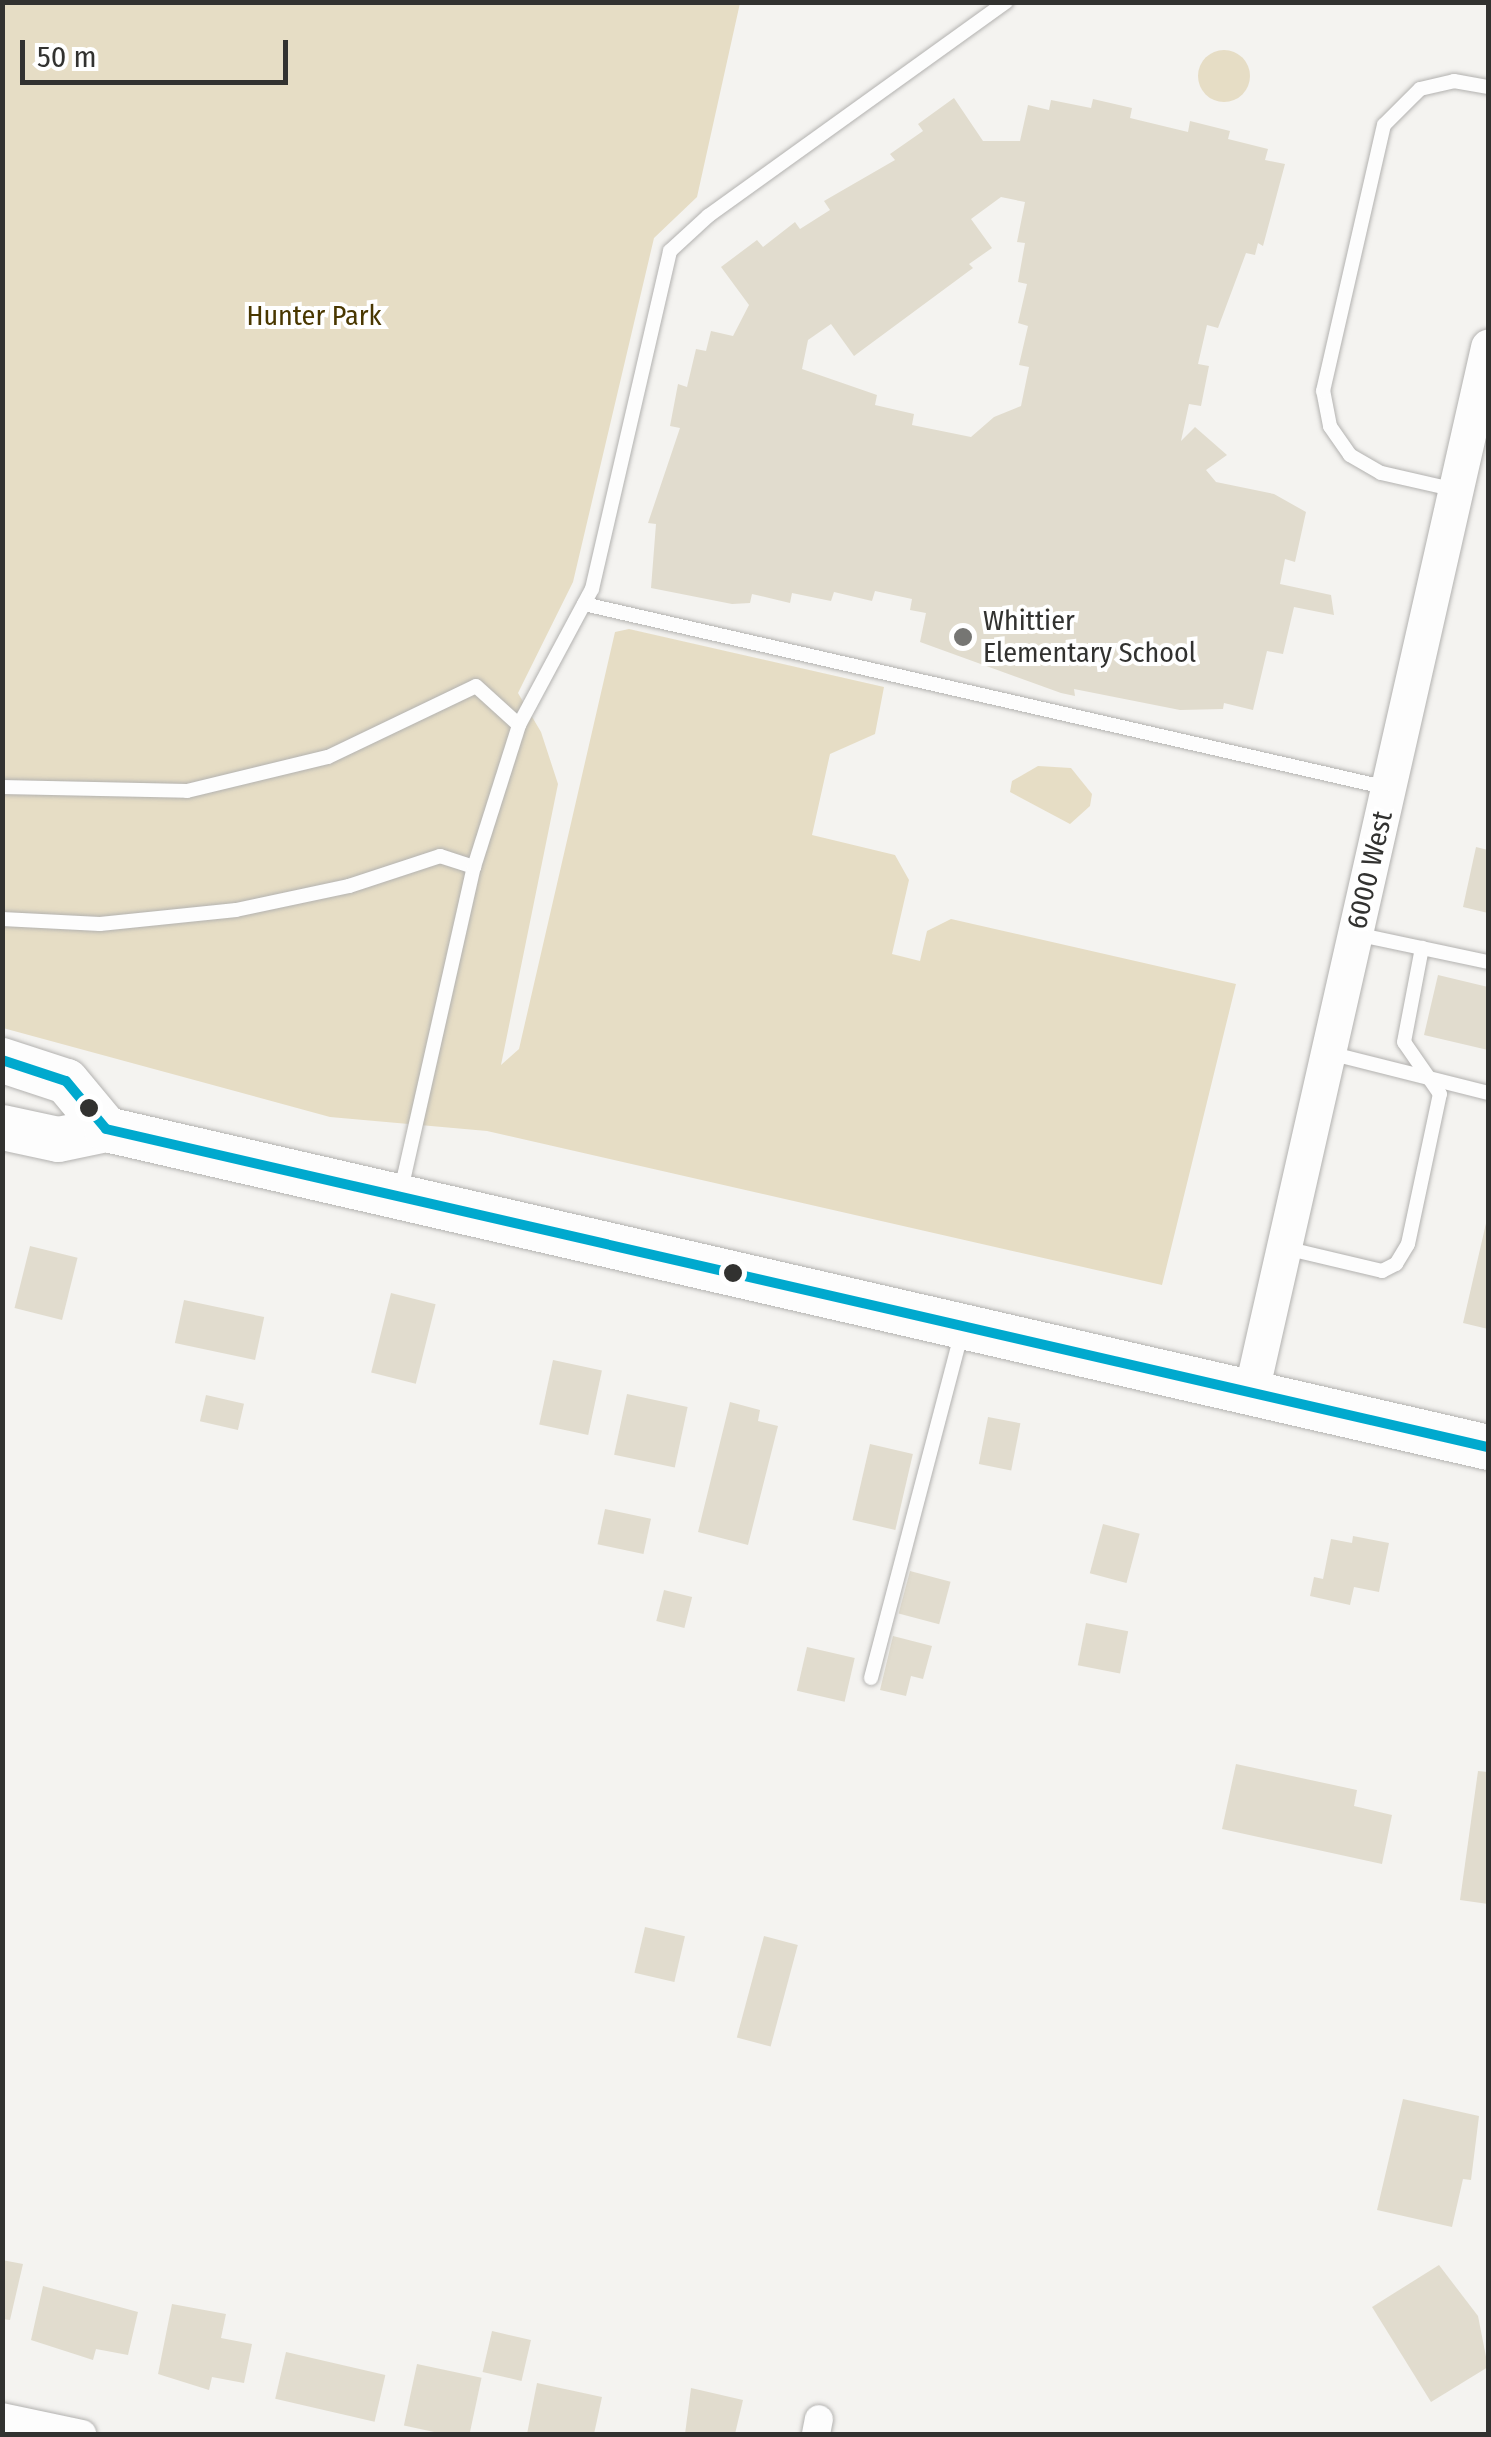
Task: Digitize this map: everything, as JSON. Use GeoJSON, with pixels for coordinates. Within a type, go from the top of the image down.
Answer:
{"type":"FeatureCollection","features":[{"type":"Feature","properties":{"kind":"main road"},"geometry":{"type":"LineString","coordinates":[[2,1060],[66,1081],[106,1129]]}},
{"type":"Feature","properties":{"kind":"main road"},"geometry":{"type":"LineString","coordinates":[[2,1127],[58,1139],[106,1129],[1488,1446]]}},
{"type":"Feature","properties":{"kind":"street","name":"6000 West"},"geometry":{"type":"LineString","coordinates":[[1251,1392],[1488,347]]}},
{"type":"Feature","properties":{"kind":"street"},"geometry":{"type":"LineString","coordinates":[[2,2417],[82,2434]]}},
{"type":"Feature","properties":{"kind":"lane"},"geometry":{"type":"LineString","coordinates":[[400,1196],[474,867],[519,725],[584,604],[670,251],[708,216],[1006,2]]}},
{"type":"Feature","properties":{"kind":"lane"},"geometry":{"type":"LineString","coordinates":[[1456,490],[1381,472],[1350,455],[1330,426],[1323,391],[1384,125],[1420,89],[1454,82],[1488,87]]}},
{"type":"Feature","properties":{"kind":"lane"},"geometry":{"type":"LineString","coordinates":[[584,604],[1388,788]]}},
{"type":"Feature","properties":{"kind":"lane"},"geometry":{"type":"LineString","coordinates":[[2,787],[188,790],[328,757],[476,686],[519,725]]}},
{"type":"Feature","properties":{"kind":"lane"},"geometry":{"type":"LineString","coordinates":[[2,919],[100,924],[236,910],[349,886],[440,856],[474,867]]}},
{"type":"Feature","properties":{"kind":"lane"},"geometry":{"type":"LineString","coordinates":[[1356,934],[1488,962]]}},
{"type":"Feature","properties":{"kind":"lane"},"geometry":{"type":"LineString","coordinates":[[1284,1248],[1382,1272],[1396,1264],[1408,1244],[1440,1094],[1404,1042],[1422,948]]}},
{"type":"Feature","properties":{"kind":"lane"},"geometry":{"type":"LineString","coordinates":[[1328,1053],[1488,1093]]}},
{"type":"Feature","properties":{"kind":"lane"},"geometry":{"type":"LineString","coordinates":[[871,1678],[964,1326]]}},
{"type":"Feature","properties":{"kind":"green space","name":"Hunter Park"},"geometry":{"type":"Polygon","coordinates":[[[2,3],[740,3],[697,197],[654,238],[573,582],[518,693],[541,732],[558,784],[501,1065],[519,1049],[615,632],[629,629],[884,687],[875,734],[830,754],[812,835],[895,855],[909,880],[892,954],[920,961],[927,931],[951,919],[1236,984],[1162,1285],[487,1131],[330,1117],[3,1028],[2,3]]]}},
{"type":"Feature","properties":{"kind":"green space"},"geometry":{"type":"Polygon","coordinates":[[[1224,50],[1242,58],[1250,76],[1242,94],[1224,102],[1206,94],[1198,76],[1206,58],[1224,50]]]}},
{"type":"Feature","properties":{"kind":"green space"},"geometry":{"type":"Polygon","coordinates":[[[1038,766],[1071,768],[1092,794],[1090,806],[1070,824],[1010,792],[1012,781],[1038,766]]]}},
{"type":"Feature","properties":{"kind":"building"},"geometry":{"type":"Polygon","coordinates":[[[954,98],[983,141],[1020,141],[1028,105],[1049,110],[1051,100],[1091,108],[1093,99],[1132,108],[1130,118],[1188,132],[1190,121],[1230,131],[1228,139],[1268,149],[1265,160],[1285,164],[1263,246],[1258,243],[1255,255],[1246,253],[1218,328],[1207,325],[1198,364],[1209,366],[1201,406],[1189,404],[1181,441],[1195,427],[1227,455],[1206,470],[1216,482],[1274,494],[1306,512],[1295,562],[1285,559],[1280,584],[1331,595],[1334,615],[1294,607],[1283,654],[1267,651],[1253,710],[1224,703],[1223,709],[1180,710],[1074,689],[1075,696],[1061,693],[920,642],[926,613],[910,610],[912,599],[875,591],[872,601],[834,592],[831,601],[792,593],[790,603],[752,594],[750,603],[732,604],[651,588],[656,524],[648,523],[680,428],[670,426],[678,384],[687,387],[696,349],[706,351],[711,331],[733,336],[749,305],[721,267],[757,240],[763,247],[795,222],[800,229],[830,210],[824,201],[895,160],[890,154],[923,131],[918,124],[954,98]],[[1001,197],[971,219],[992,248],[969,264],[973,268],[854,356],[831,324],[808,340],[802,369],[877,395],[875,405],[914,414],[912,425],[971,437],[994,417],[1021,406],[1029,367],[1019,365],[1028,326],[1018,323],[1027,284],[1018,282],[1025,243],[1017,242],[1025,202],[1001,197]]]}},
{"type":"Feature","properties":{"kind":"building"},"geometry":{"type":"Polygon","coordinates":[[[1476,847],[1488,850],[1488,913],[1463,907],[1476,847]]]}},
{"type":"Feature","properties":{"kind":"building"},"geometry":{"type":"Polygon","coordinates":[[[1438,975],[1488,987],[1488,1050],[1424,1035],[1438,975]]]}},
{"type":"Feature","properties":{"kind":"building"},"geometry":{"type":"Polygon","coordinates":[[[1488,1219],[1488,1329],[1463,1323],[1488,1219]]]}},
{"type":"Feature","properties":{"kind":"building"},"geometry":{"type":"Polygon","coordinates":[[[30,1246],[78,1258],[62,1320],[15,1308],[30,1246]]]}},
{"type":"Feature","properties":{"kind":"building"},"geometry":{"type":"Polygon","coordinates":[[[391,1293],[436,1304],[416,1384],[371,1373],[391,1293]]]}},
{"type":"Feature","properties":{"kind":"building"},"geometry":{"type":"Polygon","coordinates":[[[184,1300],[264,1317],[255,1360],[175,1343],[184,1300]]]}},
{"type":"Feature","properties":{"kind":"building"},"geometry":{"type":"Polygon","coordinates":[[[553,1360],[602,1370],[588,1435],[539,1425],[553,1360]]]}},
{"type":"Feature","properties":{"kind":"building"},"geometry":{"type":"Polygon","coordinates":[[[627,1394],[688,1407],[675,1468],[614,1455],[627,1394]]]}},
{"type":"Feature","properties":{"kind":"building"},"geometry":{"type":"Polygon","coordinates":[[[206,1395],[244,1404],[238,1430],[200,1421],[206,1395]]]}},
{"type":"Feature","properties":{"kind":"building"},"geometry":{"type":"Polygon","coordinates":[[[730,1402],[760,1410],[758,1421],[778,1426],[748,1545],[698,1532],[730,1402]]]}},
{"type":"Feature","properties":{"kind":"building"},"geometry":{"type":"Polygon","coordinates":[[[988,1417],[1020,1423],[1011,1470],[979,1464],[988,1417]]]}},
{"type":"Feature","properties":{"kind":"building"},"geometry":{"type":"Polygon","coordinates":[[[870,1444],[913,1454],[895,1530],[852,1520],[870,1444]]]}},
{"type":"Feature","properties":{"kind":"building"},"geometry":{"type":"Polygon","coordinates":[[[605,1509],[651,1519],[643,1554],[598,1544],[605,1509]]]}},
{"type":"Feature","properties":{"kind":"building"},"geometry":{"type":"Polygon","coordinates":[[[1103,1524],[1140,1534],[1127,1583],[1090,1573],[1103,1524]]]}},
{"type":"Feature","properties":{"kind":"building"},"geometry":{"type":"Polygon","coordinates":[[[1353,1536],[1389,1543],[1379,1592],[1354,1587],[1350,1605],[1310,1596],[1314,1577],[1323,1579],[1331,1539],[1352,1543],[1353,1536]]]}},
{"type":"Feature","properties":{"kind":"building"},"geometry":{"type":"Polygon","coordinates":[[[910,1571],[951,1582],[939,1624],[899,1614],[910,1571]]]}},
{"type":"Feature","properties":{"kind":"building"},"geometry":{"type":"Polygon","coordinates":[[[664,1590],[692,1597],[684,1628],[656,1621],[664,1590]]]}},
{"type":"Feature","properties":{"kind":"building"},"geometry":{"type":"Polygon","coordinates":[[[1086,1623],[1128,1631],[1120,1673],[1078,1665],[1086,1623]]]}},
{"type":"Feature","properties":{"kind":"building"},"geometry":{"type":"Polygon","coordinates":[[[893,1636],[932,1646],[923,1679],[911,1676],[906,1696],[880,1690],[893,1636]]]}},
{"type":"Feature","properties":{"kind":"building"},"geometry":{"type":"Polygon","coordinates":[[[807,1647],[855,1658],[845,1702],[797,1691],[807,1647]]]}},
{"type":"Feature","properties":{"kind":"building"},"geometry":{"type":"Polygon","coordinates":[[[1236,1764],[1357,1790],[1354,1806],[1392,1815],[1382,1864],[1222,1829],[1236,1764]]]}},
{"type":"Feature","properties":{"kind":"building"},"geometry":{"type":"Polygon","coordinates":[[[1478,1771],[1488,1772],[1488,1904],[1460,1900],[1478,1771]]]}},
{"type":"Feature","properties":{"kind":"building"},"geometry":{"type":"Polygon","coordinates":[[[645,1927],[685,1936],[674,1982],[634,1973],[645,1927]]]}},
{"type":"Feature","properties":{"kind":"building"},"geometry":{"type":"Polygon","coordinates":[[[764,1936],[798,1945],[771,2046],[737,2037],[764,1936]]]}},
{"type":"Feature","properties":{"kind":"building"},"geometry":{"type":"Polygon","coordinates":[[[1403,2099],[1479,2116],[1471,2180],[1463,2179],[1452,2227],[1377,2210],[1403,2099]]]}},
{"type":"Feature","properties":{"kind":"building"},"geometry":{"type":"Polygon","coordinates":[[[2,2260],[23,2264],[10,2320],[2,2319],[2,2260]]]}},
{"type":"Feature","properties":{"kind":"building"},"geometry":{"type":"Polygon","coordinates":[[[1439,2265],[1478,2316],[1488,2367],[1431,2402],[1372,2307],[1439,2265]]]}},
{"type":"Feature","properties":{"kind":"building"},"geometry":{"type":"Polygon","coordinates":[[[43,2286],[138,2312],[128,2355],[96,2349],[93,2360],[31,2340],[43,2286]]]}},
{"type":"Feature","properties":{"kind":"building"},"geometry":{"type":"Polygon","coordinates":[[[172,2304],[226,2314],[221,2338],[252,2344],[244,2383],[212,2377],[209,2390],[158,2374],[172,2304]]]}},
{"type":"Feature","properties":{"kind":"building"},"geometry":{"type":"Polygon","coordinates":[[[492,2331],[531,2340],[522,2381],[483,2372],[492,2331]]]}},
{"type":"Feature","properties":{"kind":"building"},"geometry":{"type":"Polygon","coordinates":[[[286,2352],[385,2375],[375,2422],[275,2399],[286,2352]]]}},
{"type":"Feature","properties":{"kind":"building"},"geometry":{"type":"Polygon","coordinates":[[[417,2364],[482,2378],[470,2434],[443,2434],[404,2426],[417,2364]]]}},
{"type":"Feature","properties":{"kind":"building"},"geometry":{"type":"Polygon","coordinates":[[[537,2383],[602,2397],[594,2434],[527,2434],[537,2383]]]}},
{"type":"Feature","properties":{"kind":"building"},"geometry":{"type":"Polygon","coordinates":[[[691,2388],[743,2400],[735,2434],[685,2434],[691,2388]]]}},
{"type":"Feature","properties":{"kind":"transit line"},"geometry":{"type":"LineString","coordinates":[[2,1060],[66,1081],[106,1129],[1488,1447]]}},
{"type":"Feature","properties":{"kind":"place","name":"Whittier Elementary School"},"geometry":{"type":"Point","coordinates":[963,637]}}]}
